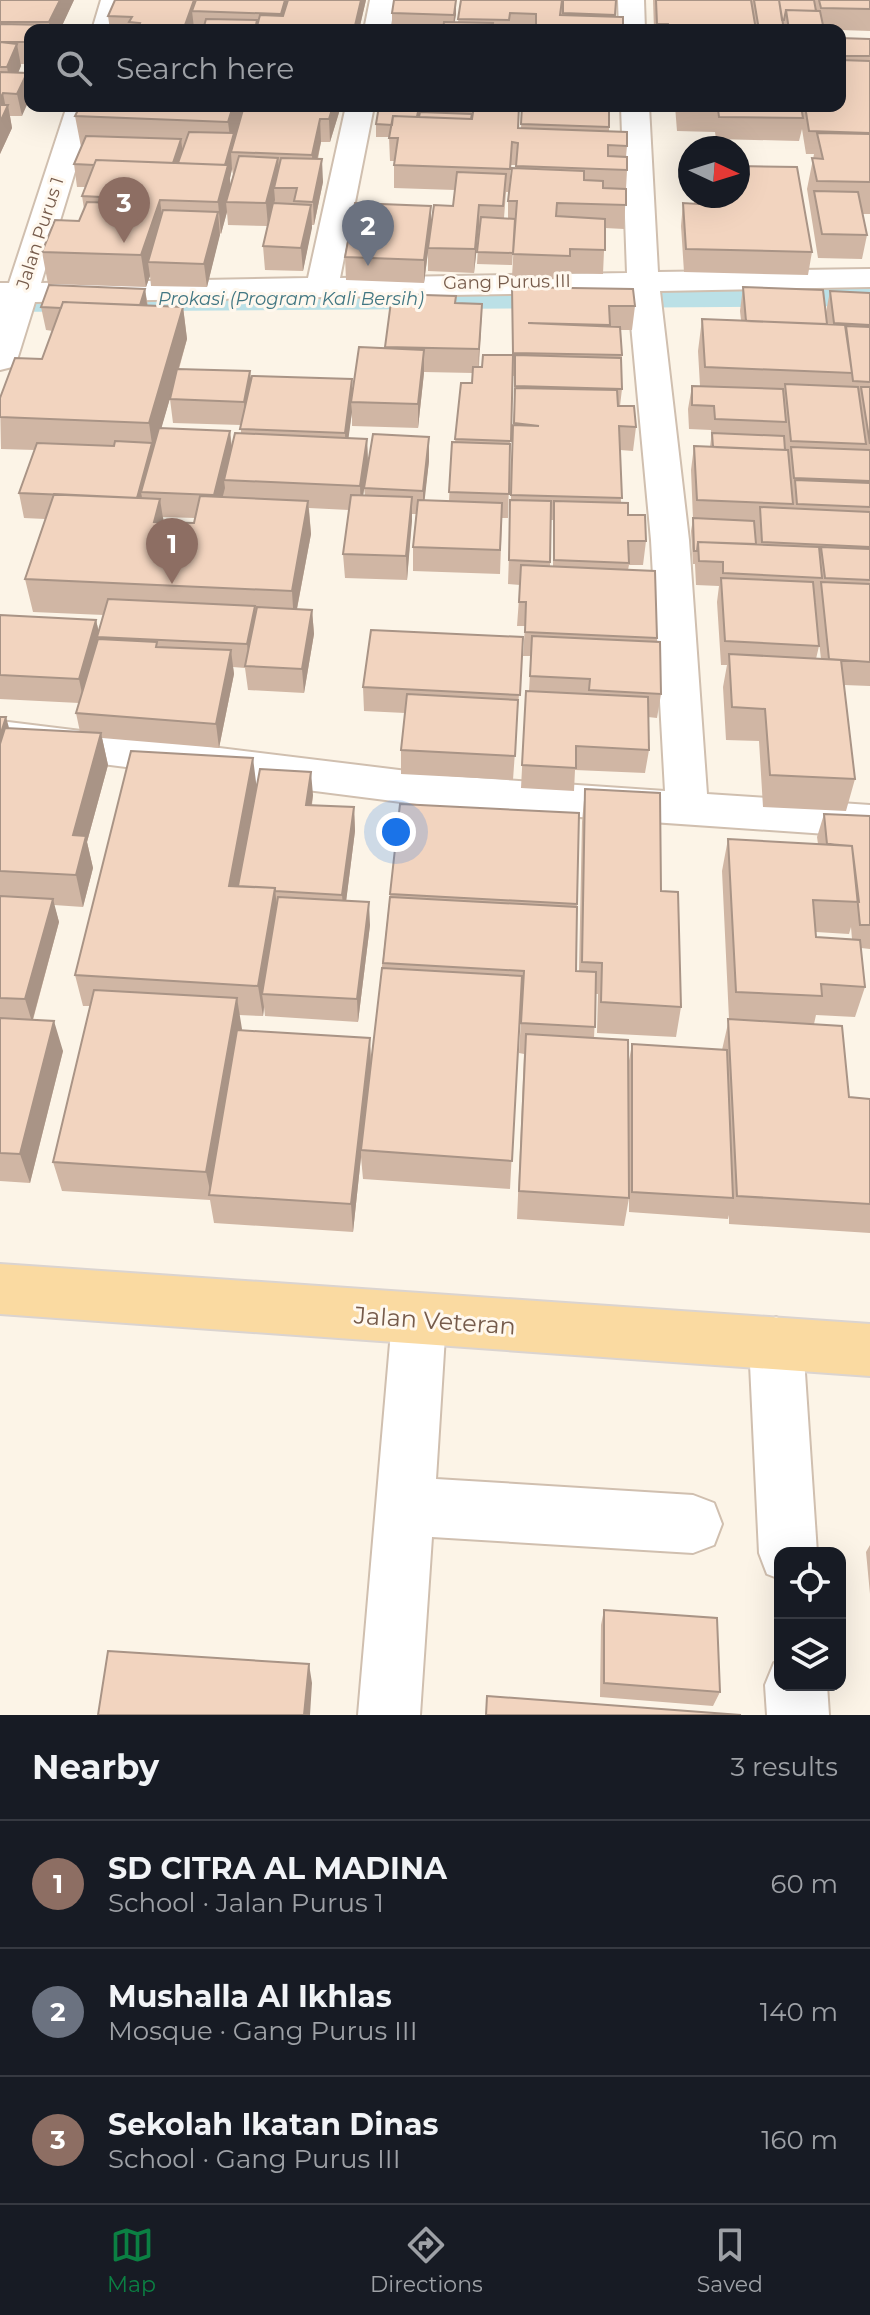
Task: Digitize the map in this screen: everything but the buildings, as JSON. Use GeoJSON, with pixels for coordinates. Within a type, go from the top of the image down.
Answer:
{"type":"FeatureCollection","features":[{"type":"Feature","properties":{"kind":"main road","name":"Jalan Veteran"},"geometry":{"type":"LineString","coordinates":[[0,1289],[870,1350]]}},
{"type":"Feature","properties":{"kind":"street"},"geometry":{"type":"LineString","coordinates":[[107,24],[114,0]]}},
{"type":"Feature","properties":{"kind":"street"},"geometry":{"type":"LineString","coordinates":[[378,24],[383,0]]}},
{"type":"Feature","properties":{"kind":"street"},"geometry":{"type":"LineString","coordinates":[[631,0],[632,24]]}},
{"type":"Feature","properties":{"kind":"street","name":"Jalan Purus 1"},"geometry":{"type":"LineString","coordinates":[[0,360],[13,301],[79,112]]}},
{"type":"Feature","properties":{"kind":"street"},"geometry":{"type":"LineString","coordinates":[[322,287],[359,112]]}},
{"type":"Feature","properties":{"kind":"street"},"geometry":{"type":"LineString","coordinates":[[635,112],[644,291],[670,540],[687,809]]}},
{"type":"Feature","properties":{"kind":"street","name":"Gang Purus III"},"geometry":{"type":"LineString","coordinates":[[13,301],[322,287],[644,291],[870,278]]}},
{"type":"Feature","properties":{"kind":"street"},"geometry":{"type":"LineString","coordinates":[[0,736],[448,792],[870,821]]}},
{"type":"Feature","properties":{"kind":"street"},"geometry":{"type":"LineString","coordinates":[[389,1715],[419,1320]]}},
{"type":"Feature","properties":{"kind":"street"},"geometry":{"type":"LineString","coordinates":[[776,1343],[788,1547]]}},
{"type":"Feature","properties":{"kind":"street"},"geometry":{"type":"LineString","coordinates":[[405,1506],[693,1524]]}},
{"type":"Feature","properties":{"kind":"street"},"geometry":{"type":"LineString","coordinates":[[796,1691],[798,1715]]}},
{"type":"Feature","properties":{"kind":"waterway","name":"Prokasi (Program Kali Bersih)"},"geometry":{"type":"LineString","coordinates":[[0,301],[870,295]]}},
{"type":"Feature","properties":{"kind":"place","name":"Sekolah Ikatan Dinas"},"geometry":{"type":"Point","coordinates":[124,243]}},
{"type":"Feature","properties":{"kind":"place","name":"Mushalla Al Ikhlas"},"geometry":{"type":"Point","coordinates":[368,266]}},
{"type":"Feature","properties":{"kind":"place","name":"SD CITRA AL MADINA"},"geometry":{"type":"Point","coordinates":[172,584]}}]}
